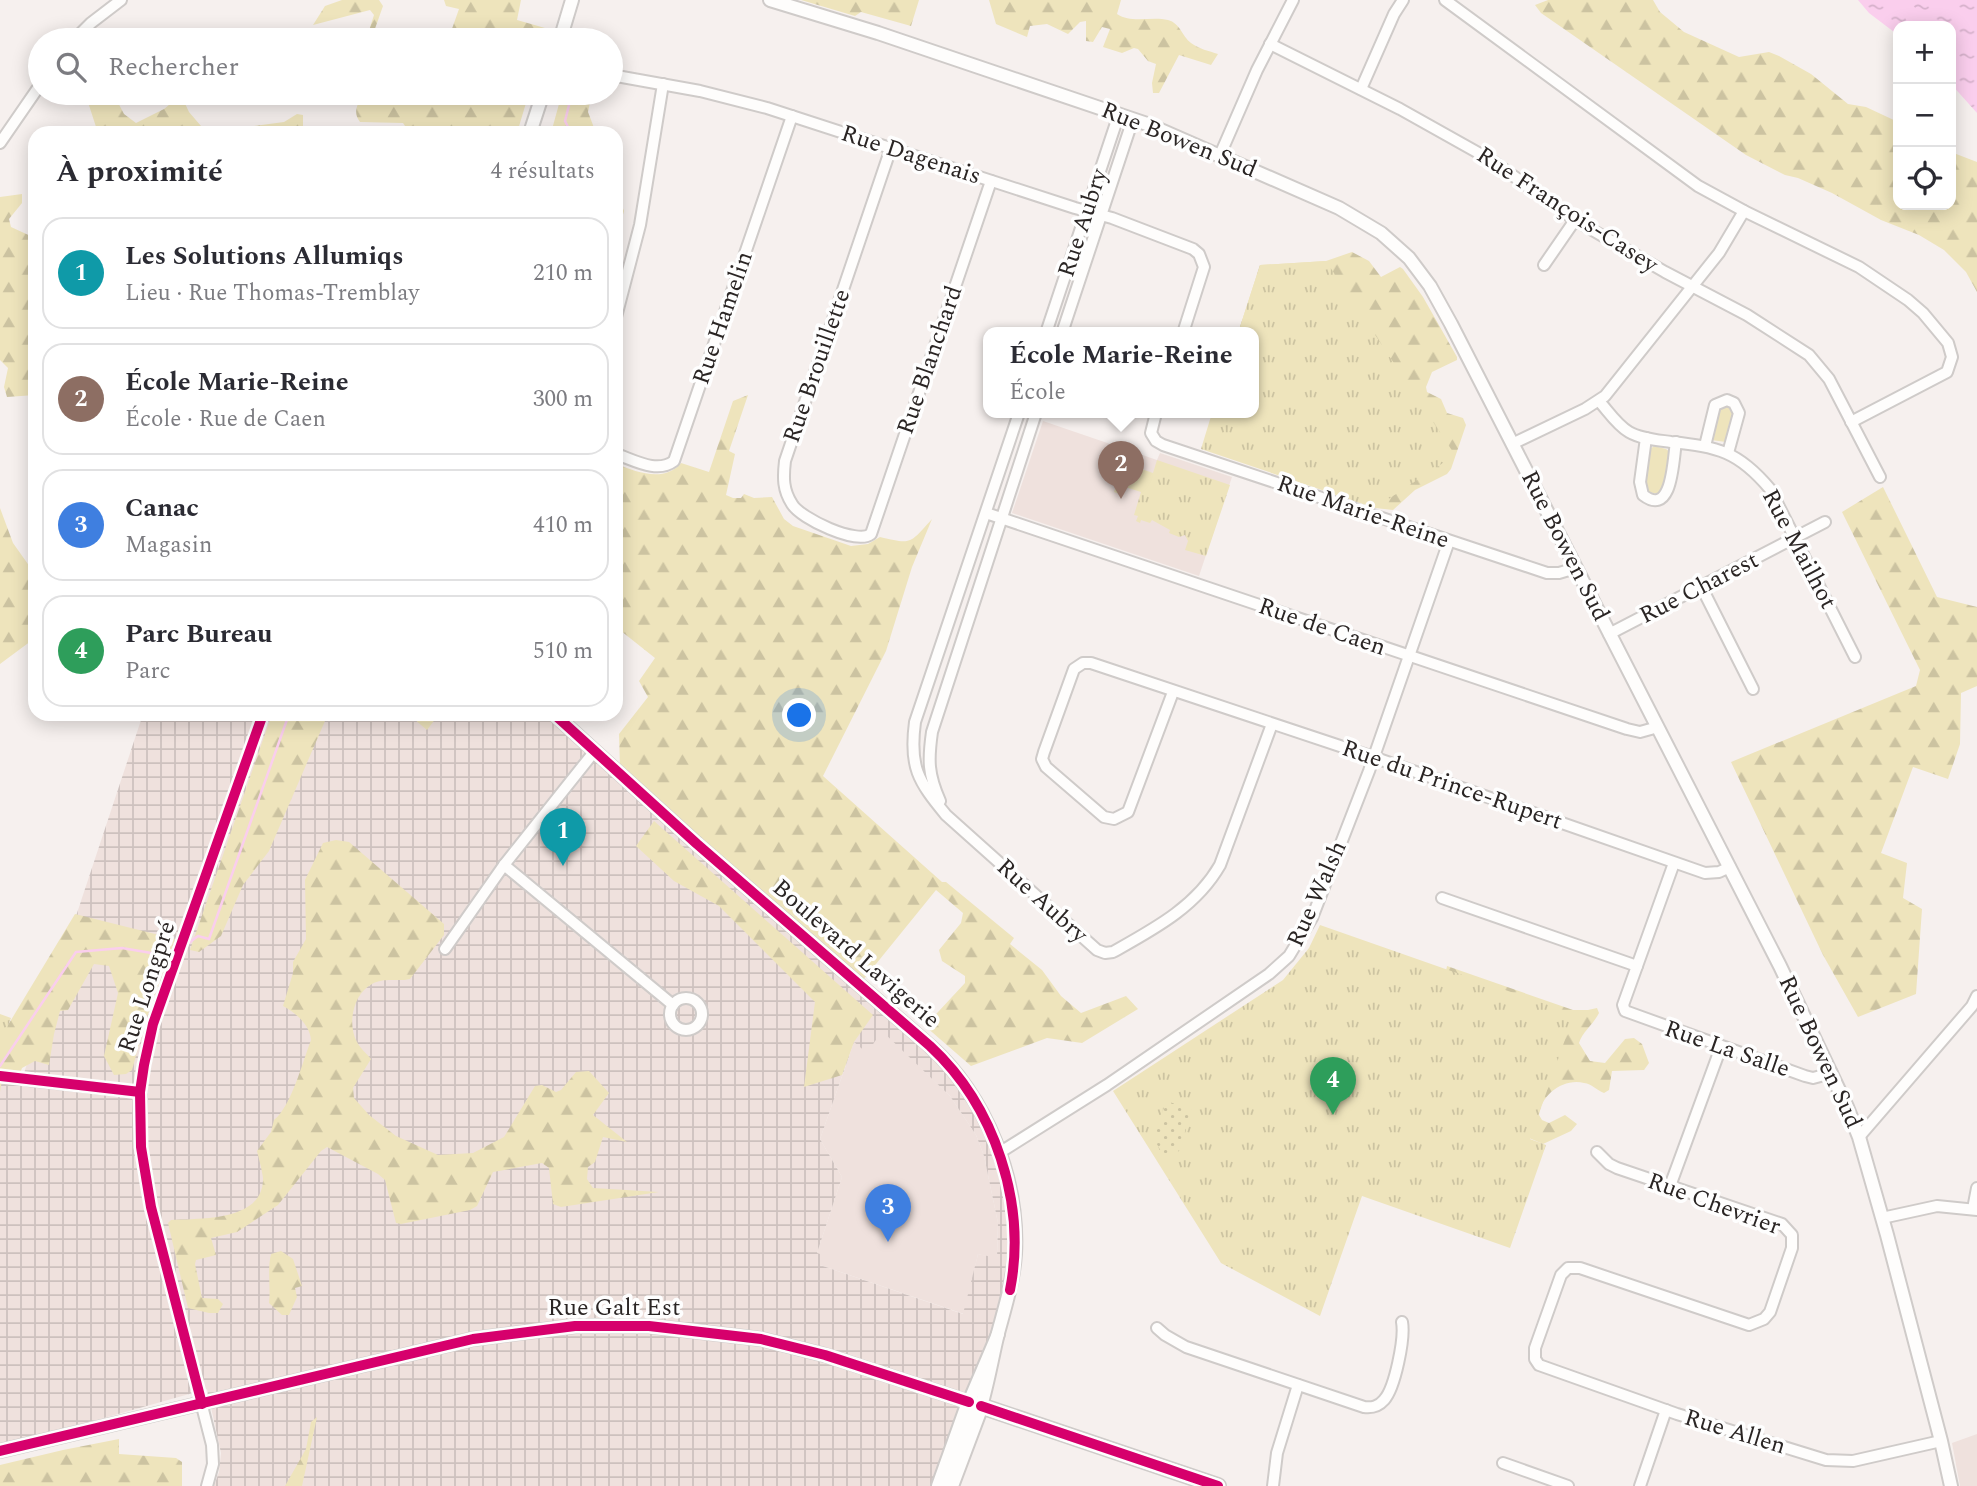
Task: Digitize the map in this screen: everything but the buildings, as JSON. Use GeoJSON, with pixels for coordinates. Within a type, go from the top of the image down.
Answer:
{"type":"FeatureCollection","features":[{"type":"Feature","properties":{"kind":"main road","name":"Boulevard Lavigerie"},"geometry":{"type":"LineString","coordinates":[[939,1486],[975,1404]]}},
{"type":"Feature","properties":{"kind":"main road","name":"Boulevard Lavigerie"},"geometry":{"type":"LineString","coordinates":[[951,1486],[975,1404]]}},
{"type":"Feature","properties":{"kind":"main road","name":"Rue Galt Est"},"geometry":{"type":"LineString","coordinates":[[975,1404],[1219,1486]]}},
{"type":"Feature","properties":{"kind":"street"},"geometry":{"type":"LineString","coordinates":[[87,28],[121,0]]}},
{"type":"Feature","properties":{"kind":"street"},"geometry":{"type":"LineString","coordinates":[[564,28],[572,0]]}},
{"type":"Feature","properties":{"kind":"street","name":"Rue Bowen Sud"},"geometry":{"type":"LineString","coordinates":[[770,0],[812,11],[1119,114],[1220,155],[1354,216],[1397,246],[1421,273],[1437,298],[1730,867],[1832,1073],[1859,1137],[1951,1486]]}},
{"type":"Feature","properties":{"kind":"street"},"geometry":{"type":"LineString","coordinates":[[1220,155],[1293,0]]}},
{"type":"Feature","properties":{"kind":"street"},"geometry":{"type":"LineString","coordinates":[[1361,89],[1394,14],[1403,0]]}},
{"type":"Feature","properties":{"kind":"street"},"geometry":{"type":"LineString","coordinates":[[1445,0],[1683,176],[1744,211],[1831,252],[1877,278],[1923,313],[1948,342],[1952,357],[1947,372],[1851,422]]}},
{"type":"Feature","properties":{"kind":"street","name":"Rue François-Casey"},"geometry":{"type":"LineString","coordinates":[[1270,44],[1361,89],[1491,160],[1575,220],[1747,315],[1809,355],[1829,379],[1880,477]]}},
{"type":"Feature","properties":{"kind":"street","name":"Rue Dagenais"},"geometry":{"type":"LineString","coordinates":[[623,77],[733,99],[792,116],[1100,215],[1193,249],[1203,259],[1203,272],[1185,327]]}},
{"type":"Feature","properties":{"kind":"street"},"geometry":{"type":"LineString","coordinates":[[623,290],[640,225],[663,84]]}},
{"type":"Feature","properties":{"kind":"street"},"geometry":{"type":"LineString","coordinates":[[0,143],[28,102]]}},
{"type":"Feature","properties":{"kind":"street"},"geometry":{"type":"LineString","coordinates":[[532,126],[539,105]]}},
{"type":"Feature","properties":{"kind":"street","name":"Rue Aubry"},"geometry":{"type":"LineString","coordinates":[[1048,327],[1119,114]]}},
{"type":"Feature","properties":{"kind":"street","name":"Rue Hamelin"},"geometry":{"type":"LineString","coordinates":[[623,456],[652,466],[667,466],[674,461],[792,116]]}},
{"type":"Feature","properties":{"kind":"street","name":"Rue Aubry"},"geometry":{"type":"LineString","coordinates":[[1064,327],[1133,119]]}},
{"type":"Feature","properties":{"kind":"street","name":"Rue Brouillette"},"geometry":{"type":"LineString","coordinates":[[867,537],[858,537],[814,523],[799,513],[783,485],[785,461],[891,148]]}},
{"type":"Feature","properties":{"kind":"street","name":"Rue Blanchard"},"geometry":{"type":"LineString","coordinates":[[867,537],[871,534],[991,181]]}},
{"type":"Feature","properties":{"kind":"street"},"geometry":{"type":"LineString","coordinates":[[1512,444],[1599,401],[1724,246],[1744,211]]}},
{"type":"Feature","properties":{"kind":"street"},"geometry":{"type":"LineString","coordinates":[[1544,265],[1575,220]]}},
{"type":"Feature","properties":{"kind":"street"},"geometry":{"type":"LineString","coordinates":[[1705,446],[1715,405],[1727,400],[1734,403],[1739,413],[1728,453]]}},
{"type":"Feature","properties":{"kind":"street","name":"Rue Mailhot"},"geometry":{"type":"LineString","coordinates":[[1599,401],[1623,428],[1646,438],[1705,446],[1728,453],[1751,468],[1770,489],[1856,657]]}},
{"type":"Feature","properties":{"kind":"street","name":"Rue Aubry"},"geometry":{"type":"LineString","coordinates":[[1017,418],[915,722],[913,763],[926,791],[946,815],[1097,950],[1113,952],[1160,926],[1200,894],[1210,882],[1220,865],[1272,724]]}},
{"type":"Feature","properties":{"kind":"street","name":"Rue Aubry"},"geometry":{"type":"LineString","coordinates":[[946,815],[931,780],[928,756],[932,732],[1034,418]]}},
{"type":"Feature","properties":{"kind":"street","name":"Rue Marie-Reine"},"geometry":{"type":"LineString","coordinates":[[1154,418],[1151,428],[1153,438],[1170,447],[1547,573],[1576,568]]}},
{"type":"Feature","properties":{"kind":"street"},"geometry":{"type":"LineString","coordinates":[[1646,438],[1639,487],[1643,495],[1654,500],[1661,498],[1668,491],[1676,443]]}},
{"type":"Feature","properties":{"kind":"street","name":"Rue de Caen"},"geometry":{"type":"LineString","coordinates":[[986,513],[1627,729],[1640,732],[1658,727]]}},
{"type":"Feature","properties":{"kind":"street","name":"Rue Charest"},"geometry":{"type":"LineString","coordinates":[[1609,634],[1825,522]]}},
{"type":"Feature","properties":{"kind":"street","name":"Rue Walsh"},"geometry":{"type":"LineString","coordinates":[[999,1153],[1107,1085],[1269,974],[1289,956],[1312,918],[1373,757],[1449,541]]}},
{"type":"Feature","properties":{"kind":"street"},"geometry":{"type":"LineString","coordinates":[[1701,586],[1753,689]]}},
{"type":"Feature","properties":{"kind":"street","name":"Rue du Prince-Rupert"},"geometry":{"type":"LineString","coordinates":[[1173,692],[1128,812],[1121,817],[1104,817],[1045,767],[1042,759],[1044,752],[1074,669],[1083,663],[1091,663],[1373,757],[1674,863],[1712,874],[1730,867]]}},
{"type":"Feature","properties":{"kind":"street","name":"Rue Longpré"},"geometry":{"type":"LineString","coordinates":[[207,1486],[214,1455],[151,1207],[141,1147],[140,1092],[153,1024],[261,721]]}},
{"type":"Feature","properties":{"kind":"street","name":"Boulevard Lavigerie"},"geometry":{"type":"LineString","coordinates":[[561,721],[946,1061],[962,1080],[999,1153],[1010,1197],[1015,1252],[1012,1281],[975,1404]]}},
{"type":"Feature","properties":{"kind":"street"},"geometry":{"type":"LineString","coordinates":[[445,949],[504,865],[594,752]]}},
{"type":"Feature","properties":{"kind":"street"},"geometry":{"type":"LineString","coordinates":[[1442,898],[1637,966],[1674,863]]}},
{"type":"Feature","properties":{"kind":"street"},"geometry":{"type":"LineString","coordinates":[[504,865],[673,1004]]}},
{"type":"Feature","properties":{"kind":"street","name":"Rue La Salle"},"geometry":{"type":"LineString","coordinates":[[1637,966],[1623,1005],[1625,1011],[1805,1076],[1820,1077],[1832,1073]]}},
{"type":"Feature","properties":{"kind":"street"},"geometry":{"type":"LineString","coordinates":[[1859,1137],[1972,1006],[1977,996]]}},
{"type":"Feature","properties":{"kind":"street"},"geometry":{"type":"LineString","coordinates":[[1670,1186],[1721,1047]]}},
{"type":"Feature","properties":{"kind":"street"},"geometry":{"type":"LineString","coordinates":[[28,1080],[140,1092]]}},
{"type":"Feature","properties":{"kind":"street","name":"Rue Chevrier"},"geometry":{"type":"LineString","coordinates":[[1535,1359],[1535,1348],[1561,1275],[1568,1268],[1580,1268],[1749,1325],[1765,1319],[1770,1312],[1792,1248],[1794,1241],[1788,1228],[1617,1168],[1597,1152]]}},
{"type":"Feature","properties":{"kind":"street"},"geometry":{"type":"LineString","coordinates":[[1882,1218],[1937,1206],[1975,1210],[1977,1188]]}},
{"type":"Feature","properties":{"kind":"street"},"geometry":{"type":"LineString","coordinates":[[1157,1328],[1186,1347],[1364,1407],[1377,1406],[1387,1397],[1404,1339],[1402,1322]]}},
{"type":"Feature","properties":{"kind":"street","name":"Rue Galt Est"},"geometry":{"type":"LineString","coordinates":[[0,1451],[474,1339],[547,1328],[599,1325],[674,1328],[761,1339],[825,1355],[975,1404]]}},
{"type":"Feature","properties":{"kind":"street","name":"Rue Allen"},"geometry":{"type":"LineString","coordinates":[[1535,1359],[1545,1368],[1826,1461],[1841,1462],[1941,1441]]}},
{"type":"Feature","properties":{"kind":"street"},"geometry":{"type":"LineString","coordinates":[[1273,1486],[1277,1453],[1298,1385]]}},
{"type":"Feature","properties":{"kind":"street"},"geometry":{"type":"LineString","coordinates":[[1640,1486],[1666,1410]]}},
{"type":"Feature","properties":{"kind":"street"},"geometry":{"type":"LineString","coordinates":[[1503,1463],[1568,1486]]}},
{"type":"Feature","properties":{"kind":"shaded area"},"geometry":{"type":"Polygon","coordinates":[[[1043,421],[1157,460],[1160,453],[1232,477],[1199,576],[1012,513],[1043,421]]]}},
{"type":"Feature","properties":{"kind":"shaded area"},"geometry":{"type":"Polygon","coordinates":[[[141,721],[562,721],[962,1080],[1003,1167],[1013,1272],[946,1486],[214,1486],[221,1453],[207,1389],[0,1444],[0,1076],[22,1079],[141,721]],[[882,1031],[867,1053],[854,1042],[820,1139],[842,1177],[817,1253],[823,1255],[820,1265],[963,1314],[978,1254],[997,1258],[998,1223],[984,1156],[976,1135],[950,1096],[882,1031]]]}},
{"type":"Feature","properties":{"kind":"shaded area"},"geometry":{"type":"Polygon","coordinates":[[[882,1030],[950,1096],[976,1135],[984,1156],[998,1223],[997,1259],[978,1254],[964,1314],[820,1265],[817,1253],[842,1177],[820,1139],[854,1042],[882,1030]]]}},
{"type":"Feature","properties":{"kind":"shaded area"},"geometry":{"type":"Polygon","coordinates":[[[1977,1434],[1977,1486],[1960,1486],[1952,1443],[1977,1434]]]}},
{"type":"Feature","properties":{"kind":"green space"},"geometry":{"type":"Polygon","coordinates":[[[342,0],[379,0],[383,6],[375,28],[370,28],[374,15],[370,10],[313,25],[325,6],[342,0]]]}},
{"type":"Feature","properties":{"kind":"green space"},"geometry":{"type":"Polygon","coordinates":[[[444,0],[521,0],[517,20],[545,28],[452,28],[459,9],[446,6],[444,0]]]}},
{"type":"Feature","properties":{"kind":"green space"},"geometry":{"type":"Polygon","coordinates":[[[801,0],[919,0],[911,26],[861,12],[855,16],[801,0]]]}},
{"type":"Feature","properties":{"kind":"green space"},"geometry":{"type":"Polygon","coordinates":[[[989,0],[1121,0],[1117,14],[1129,19],[1168,20],[1178,27],[1191,43],[1218,54],[1211,65],[1179,55],[1159,93],[1153,93],[1156,64],[1148,61],[1138,49],[1122,53],[1103,47],[1110,29],[1102,27],[1093,42],[1086,41],[1086,21],[1080,22],[1068,34],[1047,24],[1030,26],[1027,37],[996,24],[989,0]]]}},
{"type":"Feature","properties":{"kind":"green space"},"geometry":{"type":"Polygon","coordinates":[[[1548,0],[1653,0],[1660,12],[1684,32],[1739,57],[1769,52],[1779,56],[1811,74],[1848,104],[1866,107],[1893,120],[1893,210],[1956,210],[1956,154],[1977,162],[1977,292],[1966,272],[1944,250],[1832,193],[1785,175],[1746,155],[1541,13],[1535,5],[1548,0]]]}},
{"type":"Feature","properties":{"kind":"green space"},"geometry":{"type":"Polygon","coordinates":[[[89,105],[119,105],[124,114],[136,123],[169,105],[186,105],[201,126],[96,126],[89,105]]]}},
{"type":"Feature","properties":{"kind":"green space"},"geometry":{"type":"Polygon","coordinates":[[[358,105],[525,105],[519,126],[405,126],[403,123],[360,122],[356,111],[358,105]]]}},
{"type":"Feature","properties":{"kind":"green space"},"geometry":{"type":"Polygon","coordinates":[[[559,105],[589,105],[588,112],[593,126],[553,126],[559,105]]]}},
{"type":"Feature","properties":{"kind":"green space"},"geometry":{"type":"Polygon","coordinates":[[[297,114],[303,115],[303,126],[254,126],[284,122],[297,114]]]}},
{"type":"Feature","properties":{"kind":"green space"},"geometry":{"type":"Polygon","coordinates":[[[22,194],[22,203],[9,219],[11,227],[28,235],[28,396],[7,397],[4,387],[8,368],[0,360],[0,197],[22,194]]]}},
{"type":"Feature","properties":{"kind":"green space"},"geometry":{"type":"Polygon","coordinates":[[[1352,252],[1369,261],[1381,277],[1400,267],[1403,269],[1423,297],[1457,357],[1457,360],[1432,372],[1426,387],[1427,392],[1441,399],[1447,413],[1463,418],[1466,425],[1451,469],[1447,474],[1415,490],[1393,510],[1375,508],[1334,494],[1330,490],[1259,343],[1259,327],[1240,327],[1260,265],[1326,261],[1352,252]]]}},
{"type":"Feature","properties":{"kind":"green space"},"geometry":{"type":"Polygon","coordinates":[[[1326,261],[1455,455],[1375,508],[1201,449],[1210,418],[1259,418],[1259,327],[1240,327],[1260,265],[1326,261]]]}},
{"type":"Feature","properties":{"kind":"green space"},"geometry":{"type":"Polygon","coordinates":[[[748,395],[729,451],[735,454],[726,495],[733,498],[741,498],[744,494],[754,498],[772,497],[784,519],[793,526],[851,546],[868,544],[880,537],[910,540],[932,519],[912,567],[886,651],[823,776],[942,882],[946,882],[1014,938],[1010,944],[1042,970],[1061,996],[1081,1013],[1126,996],[1138,1009],[1082,1043],[1047,1038],[971,1066],[925,1026],[965,983],[965,976],[942,961],[939,950],[961,923],[963,913],[936,890],[863,980],[620,768],[619,734],[648,697],[639,681],[655,658],[623,633],[623,466],[659,474],[667,473],[681,463],[709,472],[733,401],[748,395]]]}},
{"type":"Feature","properties":{"kind":"green space"},"geometry":{"type":"Polygon","coordinates":[[[1727,406],[1733,418],[1726,442],[1711,440],[1719,408],[1727,406]]]}},
{"type":"Feature","properties":{"kind":"green space"},"geometry":{"type":"Polygon","coordinates":[[[1654,446],[1671,453],[1665,484],[1659,494],[1648,492],[1644,483],[1648,451],[1654,446]]]}},
{"type":"Feature","properties":{"kind":"green space"},"geometry":{"type":"Polygon","coordinates":[[[1157,460],[1230,485],[1206,556],[1185,550],[1188,541],[1185,535],[1179,537],[1169,533],[1170,530],[1152,520],[1150,523],[1136,521],[1138,516],[1134,515],[1141,492],[1125,487],[1122,495],[1114,492],[1124,463],[1153,473],[1157,460]]]}},
{"type":"Feature","properties":{"kind":"green space"},"geometry":{"type":"Polygon","coordinates":[[[1883,487],[1937,597],[1977,607],[1977,686],[1961,693],[1960,744],[1948,779],[1913,767],[1881,853],[1907,863],[1903,898],[1922,909],[1916,994],[1858,1017],[1823,955],[1731,762],[1916,686],[1920,670],[1842,512],[1883,487]]]}},
{"type":"Feature","properties":{"kind":"green space"},"geometry":{"type":"Polygon","coordinates":[[[0,508],[13,543],[28,564],[28,643],[0,664],[0,508]]]}},
{"type":"Feature","properties":{"kind":"green space"},"geometry":{"type":"Polygon","coordinates":[[[270,721],[325,721],[269,851],[243,885],[221,936],[199,952],[190,950],[270,721]]]}},
{"type":"Feature","properties":{"kind":"green space"},"geometry":{"type":"Polygon","coordinates":[[[416,721],[434,721],[427,730],[416,721]]]}},
{"type":"Feature","properties":{"kind":"green space"},"geometry":{"type":"Polygon","coordinates":[[[654,821],[873,1015],[854,1042],[842,1075],[804,1087],[815,1002],[719,906],[674,881],[636,846],[654,821]]]}},
{"type":"Feature","properties":{"kind":"green space"},"geometry":{"type":"Polygon","coordinates":[[[336,840],[349,842],[444,924],[444,935],[410,979],[386,980],[372,984],[356,1002],[352,1018],[354,1035],[371,1059],[353,1088],[354,1098],[369,1115],[396,1136],[438,1155],[473,1153],[504,1137],[535,1086],[542,1085],[556,1092],[561,1090],[576,1072],[589,1071],[609,1093],[593,1115],[627,1142],[603,1137],[595,1162],[588,1167],[587,1179],[593,1188],[659,1192],[561,1207],[553,1204],[549,1168],[542,1163],[493,1172],[477,1206],[470,1210],[401,1224],[396,1223],[385,1180],[327,1147],[278,1205],[237,1232],[211,1238],[216,1255],[196,1260],[195,1264],[202,1298],[218,1299],[223,1304],[218,1313],[188,1308],[168,1223],[171,1220],[228,1215],[253,1203],[260,1192],[263,1178],[257,1151],[271,1132],[274,1120],[291,1095],[311,1040],[302,1020],[283,1006],[293,973],[293,962],[306,939],[305,880],[323,843],[336,840]]]}},
{"type":"Feature","properties":{"kind":"green space"},"geometry":{"type":"Polygon","coordinates":[[[75,914],[175,939],[147,1017],[132,1070],[126,1074],[114,1075],[104,1056],[118,993],[109,966],[94,964],[68,1010],[60,1011],[49,1065],[35,1061],[22,1068],[19,1076],[3,1074],[0,1092],[0,1028],[5,1030],[75,914]]]}},
{"type":"Feature","properties":{"kind":"green space"},"geometry":{"type":"Polygon","coordinates":[[[1320,925],[1574,1014],[1530,1139],[1546,1145],[1510,1248],[1362,1196],[1320,1316],[1221,1263],[1113,1091],[1283,980],[1309,948],[1320,925]]]}},
{"type":"Feature","properties":{"kind":"green space"},"geometry":{"type":"Polygon","coordinates":[[[1447,966],[1573,1010],[1597,1008],[1599,1013],[1579,1043],[1590,1061],[1605,1063],[1625,1039],[1634,1038],[1642,1044],[1649,1063],[1644,1070],[1612,1071],[1609,1090],[1604,1093],[1576,1082],[1554,1090],[1541,1108],[1539,1115],[1542,1120],[1549,1123],[1565,1115],[1577,1124],[1571,1131],[1543,1144],[1529,1138],[1438,1013],[1447,966]]]}},
{"type":"Feature","properties":{"kind":"green space"},"geometry":{"type":"Polygon","coordinates":[[[0,1014],[11,1018],[0,1046],[0,1014]]]}},
{"type":"Feature","properties":{"kind":"green space"},"geometry":{"type":"Polygon","coordinates":[[[1166,1101],[1192,1109],[1179,1151],[1171,1156],[1162,1153],[1154,1139],[1166,1101]]]}},
{"type":"Feature","properties":{"kind":"green space"},"geometry":{"type":"Polygon","coordinates":[[[281,1251],[293,1259],[302,1286],[295,1288],[297,1297],[289,1315],[282,1315],[269,1303],[271,1254],[281,1251]]]}},
{"type":"Feature","properties":{"kind":"green space"},"geometry":{"type":"Polygon","coordinates":[[[317,1417],[302,1486],[285,1486],[306,1449],[311,1422],[317,1417]]]}},
{"type":"Feature","properties":{"kind":"green space"},"geometry":{"type":"Polygon","coordinates":[[[119,1439],[119,1454],[176,1458],[182,1462],[182,1486],[0,1486],[0,1465],[119,1439]]]}},
{"type":"Feature","properties":{"kind":"water"},"geometry":{"type":"Polygon","coordinates":[[[1858,0],[1977,0],[1977,113],[1956,90],[1956,21],[1893,21],[1893,31],[1869,13],[1858,0]]]}},
{"type":"Feature","properties":{"kind":"waterway"},"geometry":{"type":"LineString","coordinates":[[568,126],[565,121],[569,105]]}},
{"type":"Feature","properties":{"kind":"waterway"},"geometry":{"type":"LineString","coordinates":[[186,945],[198,936],[209,939],[287,721]]}},
{"type":"Feature","properties":{"kind":"waterway"},"geometry":{"type":"LineString","coordinates":[[0,1066],[76,952],[122,948],[169,956],[175,952]]}},
{"type":"Feature","properties":{"kind":"cycle path"},"geometry":{"type":"LineString","coordinates":[[202,1404],[151,1207],[141,1147],[140,1092],[153,1024],[261,721]]}},
{"type":"Feature","properties":{"kind":"cycle path"},"geometry":{"type":"LineString","coordinates":[[562,721],[697,844],[930,1046],[953,1070],[972,1097],[1001,1158],[1014,1224],[1010,1290]]}},
{"type":"Feature","properties":{"kind":"cycle path"},"geometry":{"type":"LineString","coordinates":[[0,1076],[140,1092]]}},
{"type":"Feature","properties":{"kind":"cycle path"},"geometry":{"type":"LineString","coordinates":[[0,1451],[473,1339],[575,1326],[649,1326],[761,1339],[825,1355],[969,1402]]}},
{"type":"Feature","properties":{"kind":"cycle path"},"geometry":{"type":"LineString","coordinates":[[981,1406],[1218,1486]]}},
{"type":"Feature","properties":{"kind":"place","name":"École Marie-Reine"},"geometry":{"type":"Point","coordinates":[1121,499]}},
{"type":"Feature","properties":{"kind":"place","name":"Les Solutions Allumiqs"},"geometry":{"type":"Point","coordinates":[563,866]}},
{"type":"Feature","properties":{"kind":"place","name":"Parc Bureau"},"geometry":{"type":"Point","coordinates":[1333,1115]}},
{"type":"Feature","properties":{"kind":"place","name":"Canac"},"geometry":{"type":"Point","coordinates":[888,1242]}}]}
